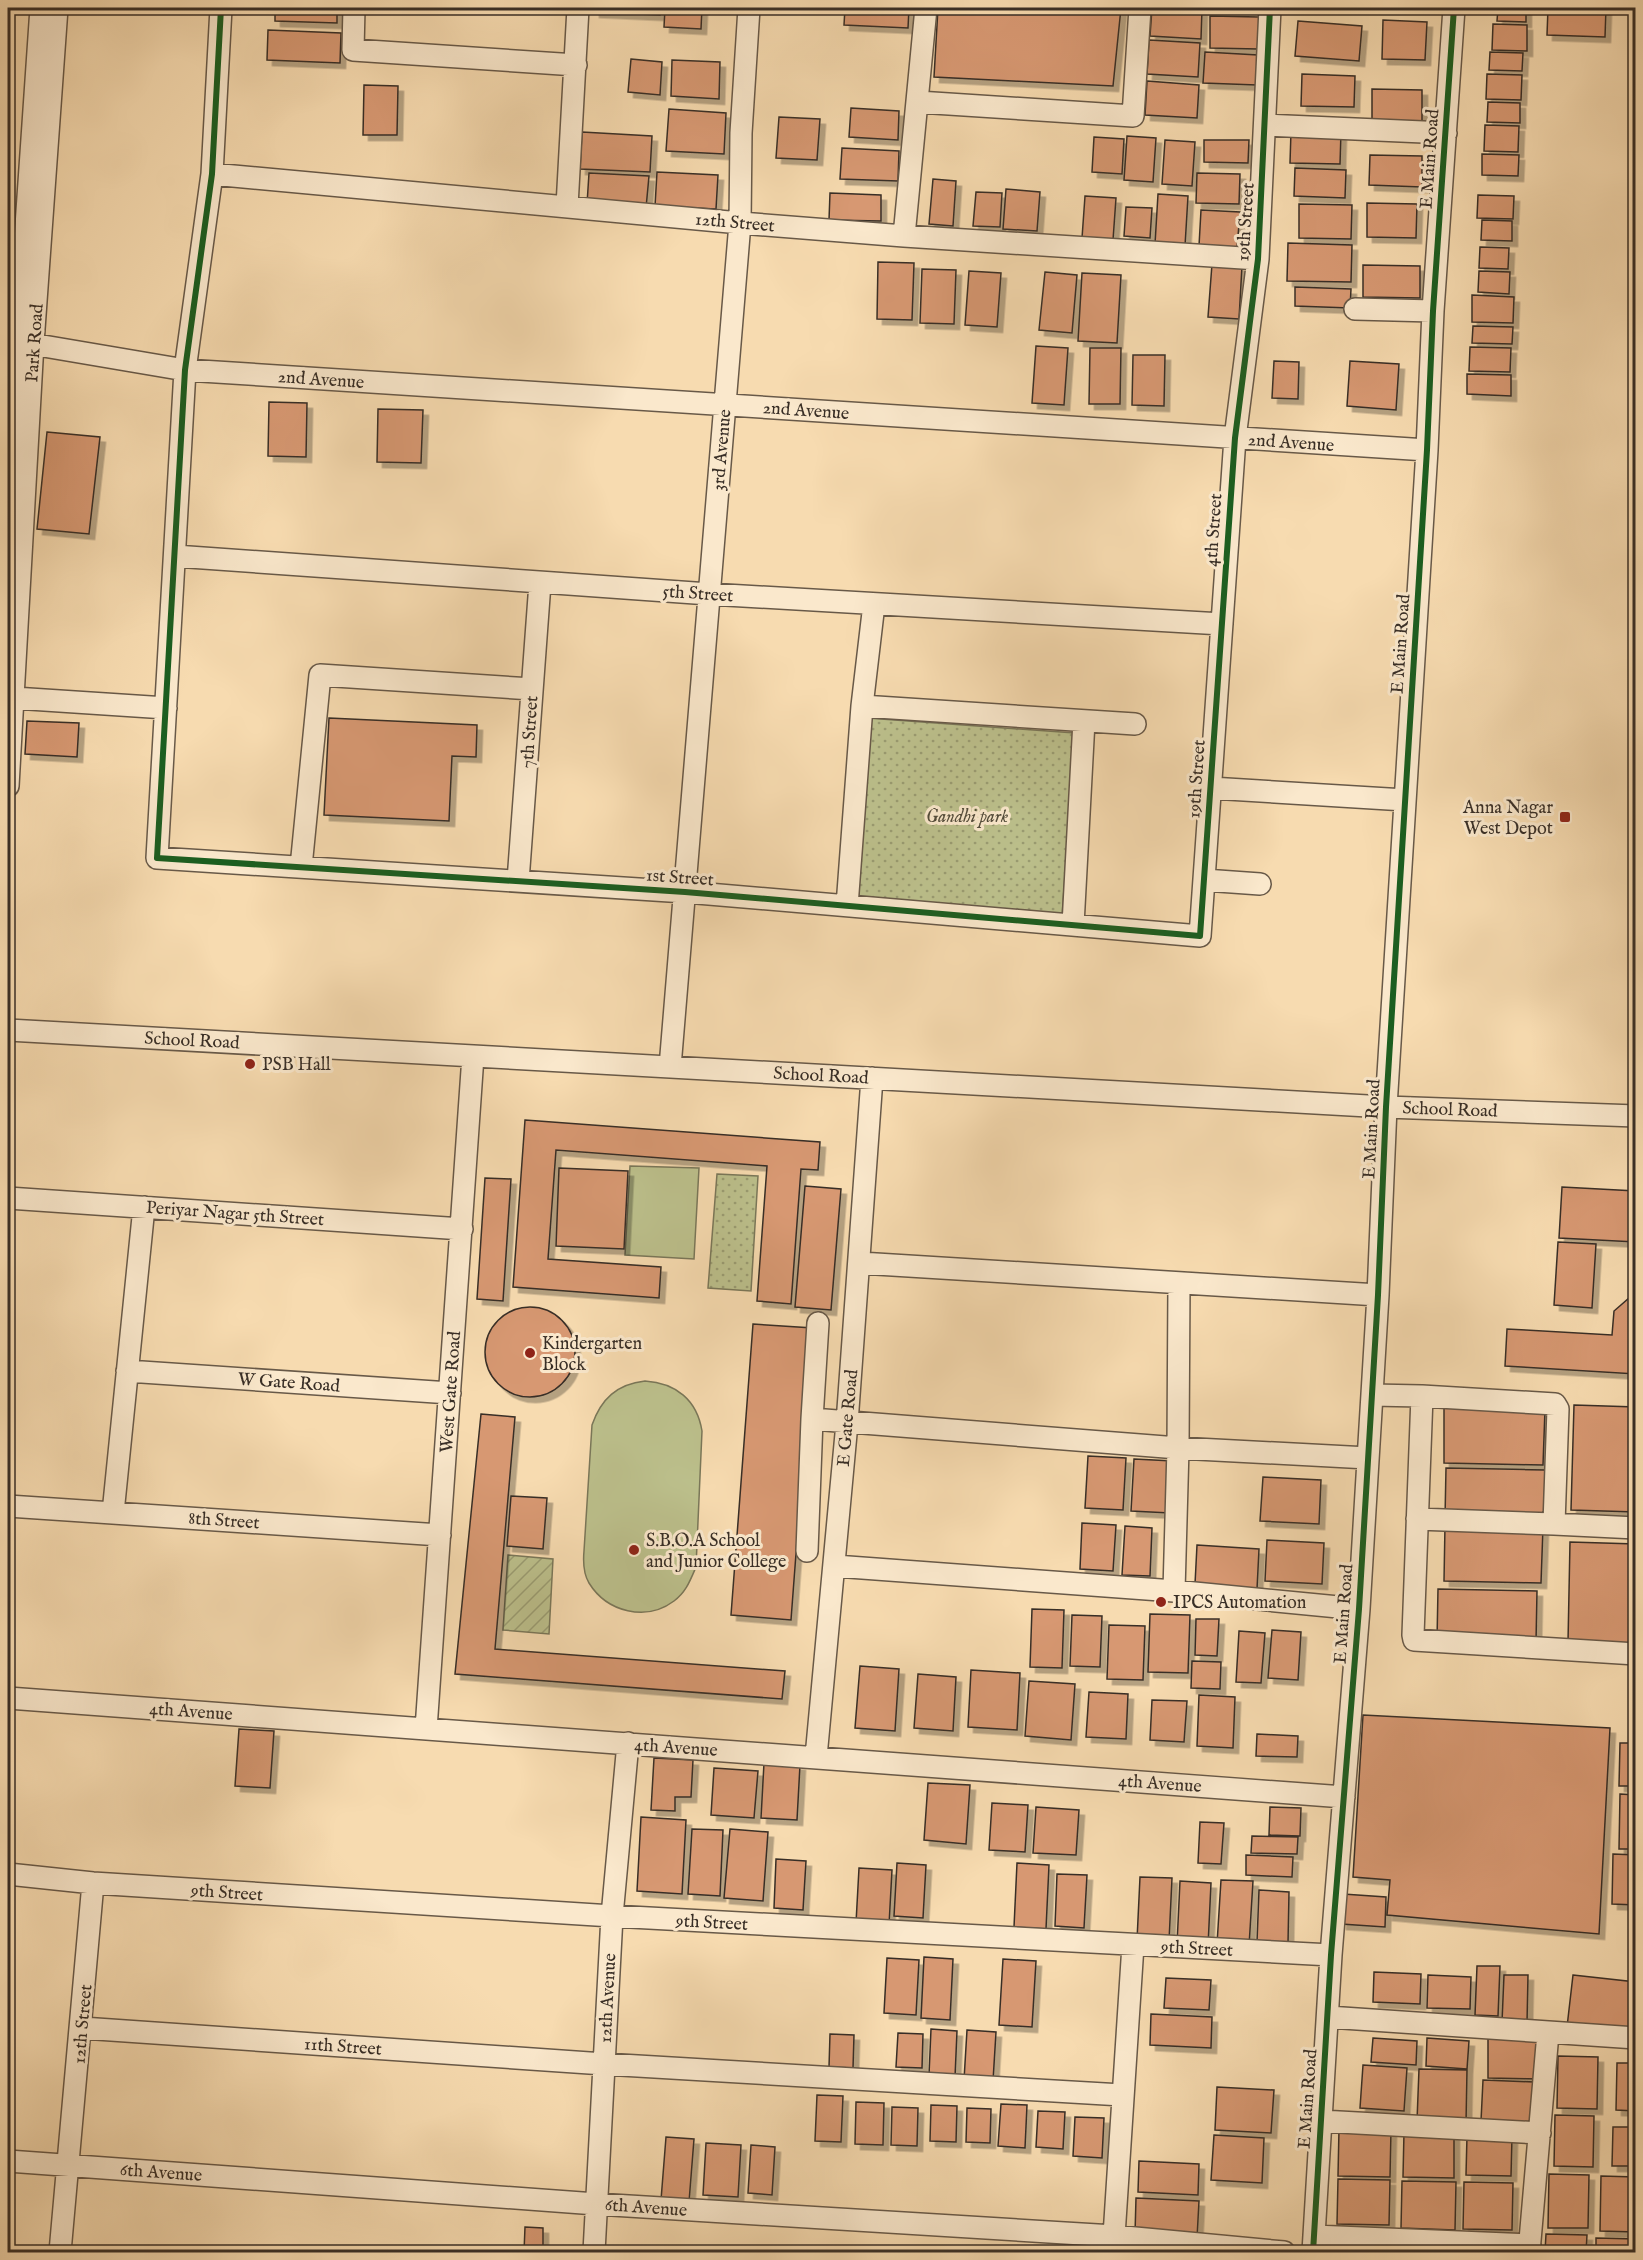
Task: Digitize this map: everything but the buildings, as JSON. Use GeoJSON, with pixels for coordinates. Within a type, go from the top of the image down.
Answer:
{"type":"FeatureCollection","features":[{"type":"Feature","properties":{"kind":"street","name":"Park Road"},"geometry":{"type":"LineString","coordinates":[[8,488],[20,341],[41,8]]}},
{"type":"Feature","properties":{"kind":"street","name":"Park Road"},"geometry":{"type":"LineString","coordinates":[[8,786],[14,698],[20,341],[57,8]]}},
{"type":"Feature","properties":{"kind":"street"},"geometry":{"type":"LineString","coordinates":[[14,698],[166,708],[186,370],[212,174],[221,8]]}},
{"type":"Feature","properties":{"kind":"street"},"geometry":{"type":"LineString","coordinates":[[354,8],[352,50],[576,65]]}},
{"type":"Feature","properties":{"kind":"street"},"geometry":{"type":"LineString","coordinates":[[567,207],[578,8]]}},
{"type":"Feature","properties":{"kind":"street","name":"3rd Avenue"},"geometry":{"type":"LineString","coordinates":[[670,1067],[740,223],[741,133],[749,8]]}},
{"type":"Feature","properties":{"kind":"street"},"geometry":{"type":"LineString","coordinates":[[904,236],[926,8]]}},
{"type":"Feature","properties":{"kind":"street"},"geometry":{"type":"LineString","coordinates":[[918,102],[1133,116],[1140,8]]}},
{"type":"Feature","properties":{"kind":"street","name":"19th Street"},"geometry":{"type":"LineString","coordinates":[[1235,438],[1258,259],[1270,8]]}},
{"type":"Feature","properties":{"kind":"street","name":"E Main Road"},"geometry":{"type":"LineString","coordinates":[[1313,2244],[1331,1956],[1359,1609],[1378,1295],[1386,1107],[1427,450],[1433,311],[1454,8]]}},
{"type":"Feature","properties":{"kind":"street"},"geometry":{"type":"LineString","coordinates":[[1266,125],[1446,133]]}},
{"type":"Feature","properties":{"kind":"street","name":"12th Street"},"geometry":{"type":"LineString","coordinates":[[212,174],[740,223],[1258,259]]}},
{"type":"Feature","properties":{"kind":"street"},"geometry":{"type":"LineString","coordinates":[[1355,309],[1433,311]]}},
{"type":"Feature","properties":{"kind":"street","name":"2nd Avenue"},"geometry":{"type":"LineString","coordinates":[[20,341],[186,370],[1427,450]]}},
{"type":"Feature","properties":{"kind":"street","name":"4th Street"},"geometry":{"type":"LineString","coordinates":[[1222,624],[1235,438]]}},
{"type":"Feature","properties":{"kind":"street","name":"5th Street"},"geometry":{"type":"LineString","coordinates":[[175,556],[709,594],[1222,624]]}},
{"type":"Feature","properties":{"kind":"street","name":"7th Street"},"geometry":{"type":"LineString","coordinates":[[518,881],[540,582]]}},
{"type":"Feature","properties":{"kind":"street"},"geometry":{"type":"LineString","coordinates":[[847,906],[862,706],[874,604]]}},
{"type":"Feature","properties":{"kind":"street","name":"19th Street"},"geometry":{"type":"LineString","coordinates":[[1200,936],[1222,624]]}},
{"type":"Feature","properties":{"kind":"street"},"geometry":{"type":"LineString","coordinates":[[301,867],[320,675],[532,690]]}},
{"type":"Feature","properties":{"kind":"street"},"geometry":{"type":"LineString","coordinates":[[862,706],[1135,724]]}},
{"type":"Feature","properties":{"kind":"street","name":"1st Street"},"geometry":{"type":"LineString","coordinates":[[166,708],[157,858],[685,892],[1200,936]]}},
{"type":"Feature","properties":{"kind":"street"},"geometry":{"type":"LineString","coordinates":[[1073,925],[1084,722]]}},
{"type":"Feature","properties":{"kind":"street"},"geometry":{"type":"LineString","coordinates":[[1211,788],[1405,800]]}},
{"type":"Feature","properties":{"kind":"street"},"geometry":{"type":"LineString","coordinates":[[1204,880],[1260,884]]}},
{"type":"Feature","properties":{"kind":"street","name":"School Road"},"geometry":{"type":"LineString","coordinates":[[8,1030],[1386,1107],[1635,1116]]}},
{"type":"Feature","properties":{"kind":"street","name":"West Gate Road"},"geometry":{"type":"LineString","coordinates":[[426,1729],[473,1056]]}},
{"type":"Feature","properties":{"kind":"street","name":"E Gate Road"},"geometry":{"type":"LineString","coordinates":[[816,1757],[847,1423],[872,1078]]}},
{"type":"Feature","properties":{"kind":"street","name":"Periyar Nagar 5th Street"},"geometry":{"type":"LineString","coordinates":[[8,1198],[462,1229]]}},
{"type":"Feature","properties":{"kind":"street"},"geometry":{"type":"LineString","coordinates":[[113,1513],[144,1207]]}},
{"type":"Feature","properties":{"kind":"street"},"geometry":{"type":"LineString","coordinates":[[860,1263],[1378,1295]]}},
{"type":"Feature","properties":{"kind":"street"},"geometry":{"type":"LineString","coordinates":[[1174,1591],[1179,1283]]}},
{"type":"Feature","properties":{"kind":"street"},"geometry":{"type":"LineString","coordinates":[[807,1551],[818,1323]]}},
{"type":"Feature","properties":{"kind":"street","name":"W Gate Road"},"geometry":{"type":"LineString","coordinates":[[127,1371],[450,1393]]}},
{"type":"Feature","properties":{"kind":"street"},"geometry":{"type":"LineString","coordinates":[[1372,1395],[1555,1404],[1558,1409],[1554,1524]]}},
{"type":"Feature","properties":{"kind":"street"},"geometry":{"type":"LineString","coordinates":[[1422,1396],[1414,1640],[1635,1654]]}},
{"type":"Feature","properties":{"kind":"street"},"geometry":{"type":"LineString","coordinates":[[813,1419],[1178,1448],[1368,1458]]}},
{"type":"Feature","properties":{"kind":"street","name":"8th Street"},"geometry":{"type":"LineString","coordinates":[[8,1506],[440,1535]]}},
{"type":"Feature","properties":{"kind":"street"},"geometry":{"type":"LineString","coordinates":[[1417,1519],[1635,1528]]}},
{"type":"Feature","properties":{"kind":"street"},"geometry":{"type":"LineString","coordinates":[[835,1566],[1174,1591],[1359,1609]]}},
{"type":"Feature","properties":{"kind":"street","name":"4th Avenue"},"geometry":{"type":"LineString","coordinates":[[8,1698],[1344,1797]]}},
{"type":"Feature","properties":{"kind":"street","name":"12th Avenue"},"geometry":{"type":"LineString","coordinates":[[594,2253],[612,1916],[628,1743]]}},
{"type":"Feature","properties":{"kind":"street","name":"9th Street"},"geometry":{"type":"LineString","coordinates":[[8,1874],[93,1883],[612,1916],[1331,1956]]}},
{"type":"Feature","properties":{"kind":"street","name":"12th Street"},"geometry":{"type":"LineString","coordinates":[[60,2253],[82,2028],[93,1883]]}},
{"type":"Feature","properties":{"kind":"street"},"geometry":{"type":"LineString","coordinates":[[1114,2236],[1133,1945]]}},
{"type":"Feature","properties":{"kind":"street"},"geometry":{"type":"LineString","coordinates":[[1328,2017],[1635,2038]]}},
{"type":"Feature","properties":{"kind":"street","name":"11th Street"},"geometry":{"type":"LineString","coordinates":[[82,2028],[604,2064],[1122,2095]]}},
{"type":"Feature","properties":{"kind":"street"},"geometry":{"type":"LineString","coordinates":[[1313,2244],[1530,2249],[1548,2033]]}},
{"type":"Feature","properties":{"kind":"street"},"geometry":{"type":"LineString","coordinates":[[1321,2121],[1540,2133]]}},
{"type":"Feature","properties":{"kind":"street","name":"6th Avenue"},"geometry":{"type":"LineString","coordinates":[[8,2161],[596,2204],[1114,2236],[1284,2253]]}},
{"type":"Feature","properties":{"kind":"green space","name":"Gandhi park"},"geometry":{"type":"Polygon","coordinates":[[[867,718],[1075,733],[1062,917],[854,897],[867,718]]]}},
{"type":"Feature","properties":{"kind":"green space"},"geometry":{"type":"Polygon","coordinates":[[[630,1166],[699,1168],[694,1259],[625,1255],[630,1166]]]}},
{"type":"Feature","properties":{"kind":"green space"},"geometry":{"type":"Polygon","coordinates":[[[717,1174],[758,1176],[751,1291],[708,1288],[717,1174]]]}},
{"type":"Feature","properties":{"kind":"green space"},"geometry":{"type":"Polygon","coordinates":[[[645,1381],[666,1385],[683,1395],[695,1410],[702,1431],[696,1567],[690,1582],[678,1598],[663,1607],[640,1612],[616,1607],[597,1593],[587,1579],[584,1559],[592,1425],[600,1408],[611,1394],[626,1385],[645,1381]]]}},
{"type":"Feature","properties":{"kind":"green space"},"geometry":{"type":"Polygon","coordinates":[[[508,1555],[553,1559],[549,1634],[503,1630],[508,1555]]]}},
{"type":"Feature","properties":{"kind":"cycle path"},"geometry":{"type":"LineString","coordinates":[[221,8],[212,174],[185,370],[157,858],[685,892],[1200,936],[1235,438],[1258,259],[1270,8]]}},
{"type":"Feature","properties":{"kind":"cycle path"},"geometry":{"type":"LineString","coordinates":[[1313,2252],[1331,1955],[1359,1609],[1378,1295],[1386,1107],[1427,450],[1433,311],[1454,8]]}},
{"type":"Feature","properties":{"kind":"place","name":"Anna Nagar West Depot"},"geometry":{"type":"Point","coordinates":[1565,817]}},
{"type":"Feature","properties":{"kind":"place","name":"PSB Hall"},"geometry":{"type":"Point","coordinates":[250,1064]}},
{"type":"Feature","properties":{"kind":"place","name":"Kindergarten Block"},"geometry":{"type":"Point","coordinates":[530,1353]}},
{"type":"Feature","properties":{"kind":"place","name":"S.B.O.A School and Junior College"},"geometry":{"type":"Point","coordinates":[634,1550]}},
{"type":"Feature","properties":{"kind":"place","name":"IPCS Automation"},"geometry":{"type":"Point","coordinates":[1161,1602]}}]}
